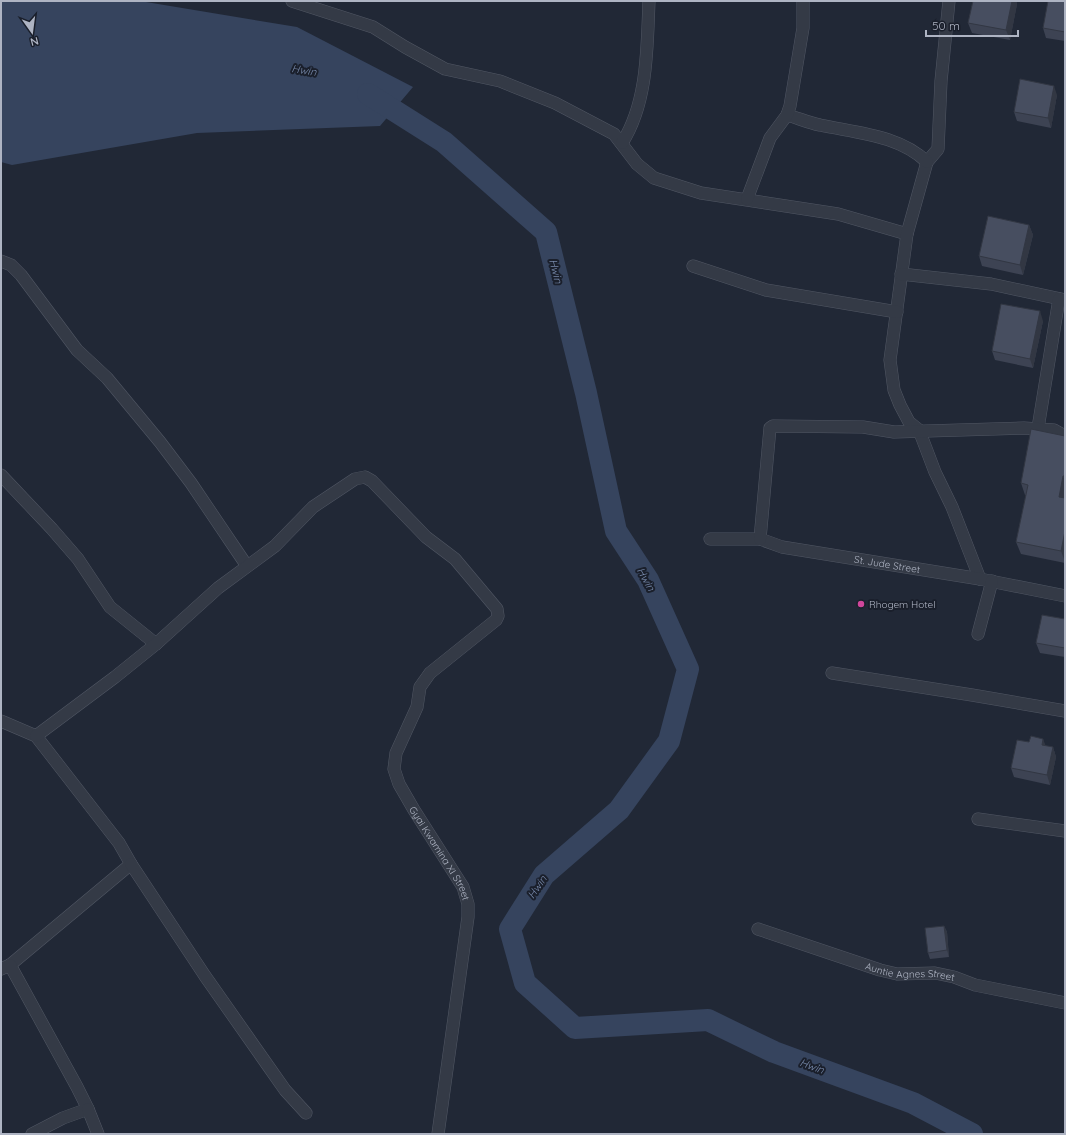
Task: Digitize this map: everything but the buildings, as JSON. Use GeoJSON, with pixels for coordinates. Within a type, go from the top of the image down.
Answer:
{"type":"FeatureCollection","features":[{"type":"Feature","properties":{"kind":"street"},"geometry":{"type":"LineString","coordinates":[[292,1],[373,27],[405,48],[445,69],[500,81],[555,103],[614,134],[637,164],[654,178],[701,193],[838,214],[907,234]]}},
{"type":"Feature","properties":{"kind":"street"},"geometry":{"type":"LineString","coordinates":[[622,143],[632,128],[636,115],[646,62],[649,1]]}},
{"type":"Feature","properties":{"kind":"street"},"geometry":{"type":"LineString","coordinates":[[747,199],[770,138],[787,115],[804,28],[803,1]]}},
{"type":"Feature","properties":{"kind":"street"},"geometry":{"type":"LineString","coordinates":[[949,1],[941,81],[938,150],[927,162],[907,234],[890,360],[891,375],[900,405],[909,422],[919,430],[935,472],[952,507],[980,579]]}},
{"type":"Feature","properties":{"kind":"street"},"geometry":{"type":"LineString","coordinates":[[787,115],[818,125],[866,134],[899,143],[917,153],[927,162]]}},
{"type":"Feature","properties":{"kind":"street"},"geometry":{"type":"LineString","coordinates":[[1,261],[11,265],[22,274],[77,350],[107,378],[160,442],[191,484],[247,566],[218,588],[156,644],[36,736]]}},
{"type":"Feature","properties":{"kind":"street"},"geometry":{"type":"LineString","coordinates":[[693,266],[766,290],[897,312]]}},
{"type":"Feature","properties":{"kind":"street"},"geometry":{"type":"LineString","coordinates":[[901,274],[991,284],[1062,300],[1038,428]]}},
{"type":"Feature","properties":{"kind":"street"},"geometry":{"type":"LineString","coordinates":[[760,539],[770,428],[773,426],[863,428],[894,432],[919,430],[1038,428],[1054,430],[1065,436]]}},
{"type":"Feature","properties":{"kind":"street"},"geometry":{"type":"LineString","coordinates":[[1,475],[78,559],[110,607],[156,644]]}},
{"type":"Feature","properties":{"kind":"street","name":"Gyai Kwamina XI Street"},"geometry":{"type":"LineString","coordinates":[[247,566],[275,546],[313,507],[355,479],[365,477],[372,481],[426,537],[455,559],[497,609],[498,616],[496,620],[430,673],[420,686],[417,707],[396,753],[394,769],[399,784],[464,887],[468,904],[468,917],[438,1134]]}},
{"type":"Feature","properties":{"kind":"street","name":"St. Jude Street"},"geometry":{"type":"LineString","coordinates":[[710,540],[760,539],[782,547],[992,581],[1065,596]]}},
{"type":"Feature","properties":{"kind":"street"},"geometry":{"type":"LineString","coordinates":[[978,634],[992,581]]}},
{"type":"Feature","properties":{"kind":"street"},"geometry":{"type":"LineString","coordinates":[[832,673],[1065,711]]}},
{"type":"Feature","properties":{"kind":"street"},"geometry":{"type":"LineString","coordinates":[[1,721],[36,736],[119,843],[131,864],[205,976],[285,1090],[306,1113]]}},
{"type":"Feature","properties":{"kind":"street"},"geometry":{"type":"LineString","coordinates":[[978,819],[1065,831]]}},
{"type":"Feature","properties":{"kind":"street"},"geometry":{"type":"LineString","coordinates":[[98,1134],[78,1087],[5,967],[131,864]]}},
{"type":"Feature","properties":{"kind":"street","name":"Auntie Agnes Street"},"geometry":{"type":"LineString","coordinates":[[758,929],[880,970],[897,974],[935,973],[975,985],[1065,1003]]}},
{"type":"Feature","properties":{"kind":"street"},"geometry":{"type":"LineString","coordinates":[[32,1134],[63,1118],[88,1109]]}},
{"type":"Feature","properties":{"kind":"water"},"geometry":{"type":"Polygon","coordinates":[[[1,1],[140,1],[297,27],[413,87],[380,126],[197,133],[12,165],[1,162],[1,1]]]}},
{"type":"Feature","properties":{"kind":"waterway","name":"Hwin"},"geometry":{"type":"LineString","coordinates":[[368,94],[444,142],[546,232],[586,393],[616,531],[648,580],[688,669],[669,741],[619,810],[544,875],[510,929],[525,983],[575,1028],[708,1020],[774,1052],[913,1103],[972,1134]]}},
{"type":"Feature","properties":{"kind":"place","name":"Rhogem Hotel"},"geometry":{"type":"Point","coordinates":[861,604]}}]}
